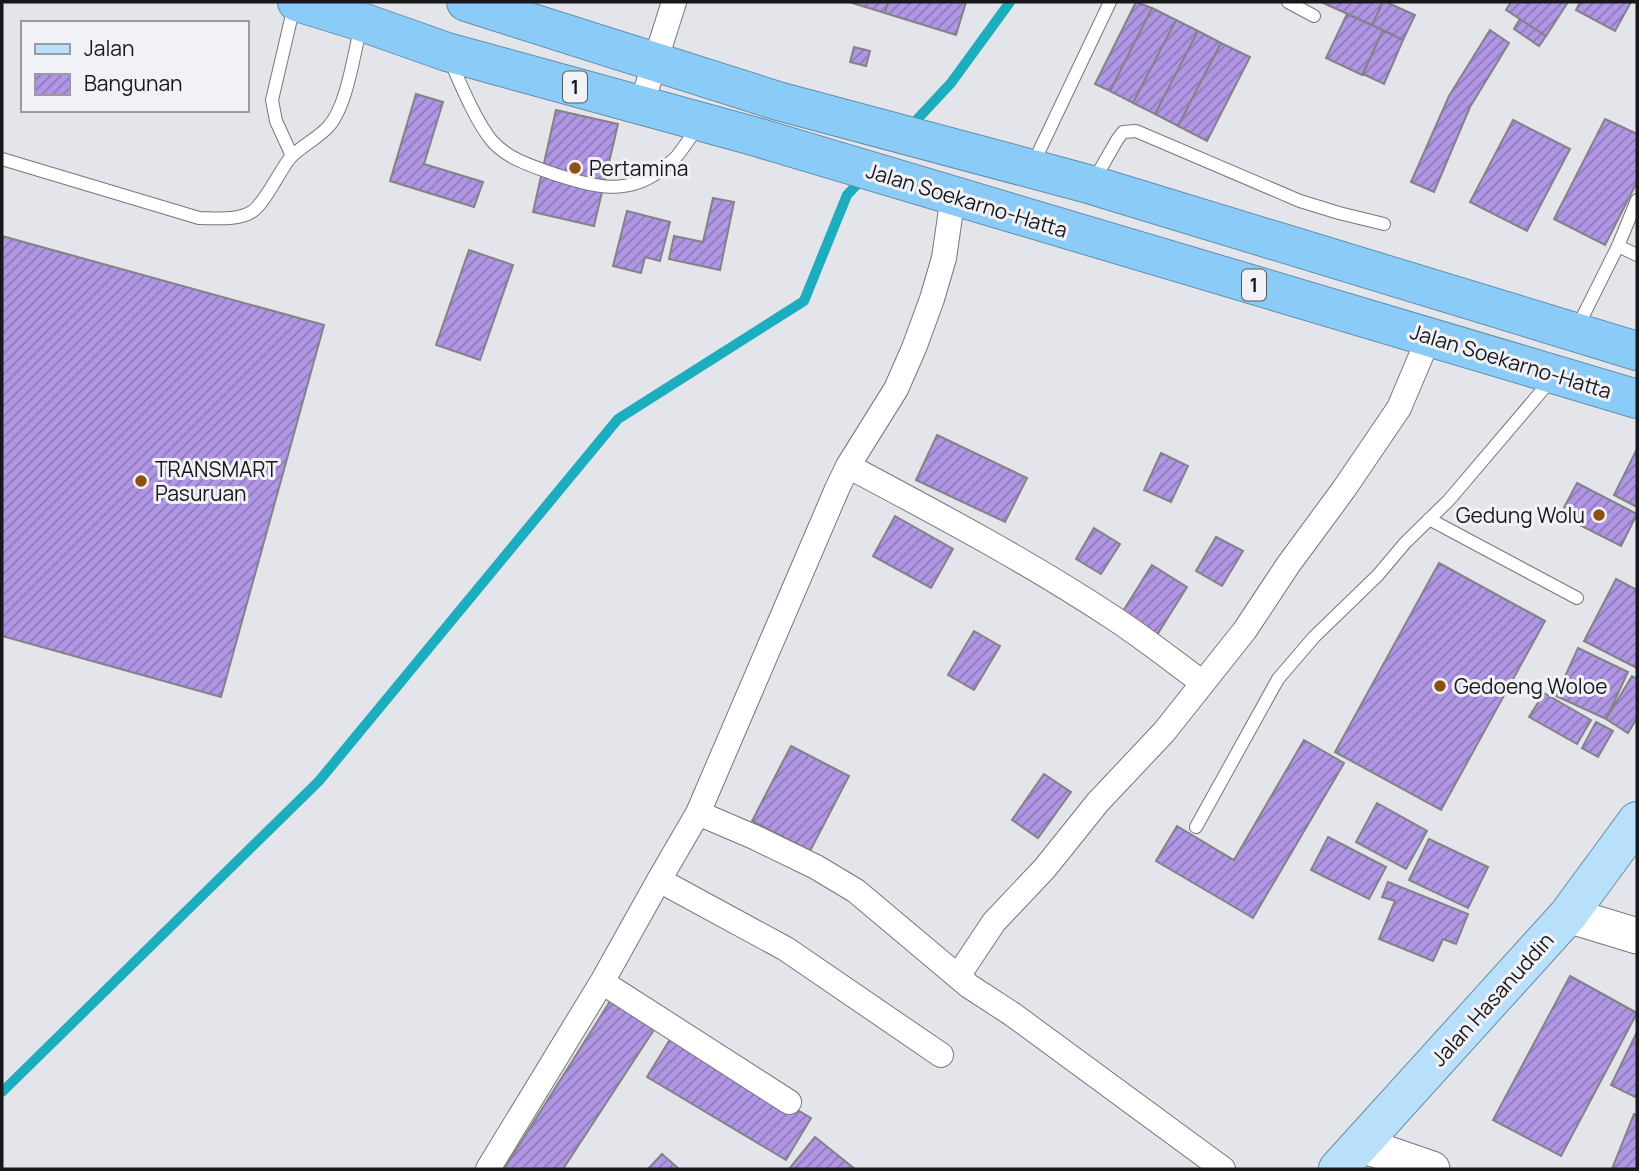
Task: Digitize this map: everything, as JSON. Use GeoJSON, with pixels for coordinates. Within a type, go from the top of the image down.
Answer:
{"type":"FeatureCollection","features":[{"type":"Feature","properties":{"kind":"highway","name":"Jalan Soekarno-Hatta"},"geometry":{"type":"LineString","coordinates":[[296,2],[447,52],[701,122],[1637,399]]}},
{"type":"Feature","properties":{"kind":"highway","name":"Jalan Soekarno-Hatta"},"geometry":{"type":"LineString","coordinates":[[466,2],[778,101],[1092,185],[1637,351]]}},
{"type":"Feature","properties":{"kind":"main road","name":"Jalan Hasanuddin"},"geometry":{"type":"LineString","coordinates":[[1350,1157],[1567,915],[1637,821]]}},
{"type":"Feature","properties":{"kind":"street"},"geometry":{"type":"LineString","coordinates":[[641,106],[674,2]]}},
{"type":"Feature","properties":{"kind":"street"},"geometry":{"type":"LineString","coordinates":[[488,1169],[602,982],[698,813],[848,466],[896,389],[915,348],[944,258],[953,197]]}},
{"type":"Feature","properties":{"kind":"street"},"geometry":{"type":"LineString","coordinates":[[958,976],[994,922],[1045,868],[1098,802],[1164,732],[1245,631],[1288,565],[1399,408],[1429,337]]}},
{"type":"Feature","properties":{"kind":"street"},"geometry":{"type":"LineString","coordinates":[[848,466],[968,529],[1034,568],[1114,618],[1203,683]]}},
{"type":"Feature","properties":{"kind":"street"},"geometry":{"type":"LineString","coordinates":[[698,813],[816,867],[856,891],[969,986],[1012,1014],[1223,1169]]}},
{"type":"Feature","properties":{"kind":"street"},"geometry":{"type":"LineString","coordinates":[[659,880],[786,948],[941,1055]]}},
{"type":"Feature","properties":{"kind":"street"},"geometry":{"type":"LineString","coordinates":[[1567,915],[1637,936]]}},
{"type":"Feature","properties":{"kind":"street"},"geometry":{"type":"LineString","coordinates":[[602,982],[789,1102]]}},
{"type":"Feature","properties":{"kind":"street"},"geometry":{"type":"LineString","coordinates":[[1350,1157],[1432,1169]]}},
{"type":"Feature","properties":{"kind":"lane"},"geometry":{"type":"LineString","coordinates":[[292,156],[276,121],[272,100],[296,2]]}},
{"type":"Feature","properties":{"kind":"lane"},"geometry":{"type":"LineString","coordinates":[[1031,168],[1110,2]]}},
{"type":"Feature","properties":{"kind":"lane"},"geometry":{"type":"LineString","coordinates":[[1288,2],[1314,16]]}},
{"type":"Feature","properties":{"kind":"lane"},"geometry":{"type":"LineString","coordinates":[[2,159],[200,218],[243,215],[253,211],[292,156],[327,129],[341,107],[362,22]]}},
{"type":"Feature","properties":{"kind":"lane"},"geometry":{"type":"LineString","coordinates":[[447,52],[462,89],[492,141],[526,164],[575,181],[609,188],[628,186],[650,178],[676,158],[701,122]]}},
{"type":"Feature","properties":{"kind":"lane"},"geometry":{"type":"LineString","coordinates":[[1092,185],[1117,139],[1123,132],[1136,131],[1300,201],[1384,224]]}},
{"type":"Feature","properties":{"kind":"lane"},"geometry":{"type":"LineString","coordinates":[[1575,332],[1618,246],[1637,200]]}},
{"type":"Feature","properties":{"kind":"lane"},"geometry":{"type":"LineString","coordinates":[[1618,246],[1637,255]]}},
{"type":"Feature","properties":{"kind":"lane"},"geometry":{"type":"LineString","coordinates":[[1196,827],[1278,679],[1314,637],[1449,500],[1556,374]]}},
{"type":"Feature","properties":{"kind":"lane"},"geometry":{"type":"LineString","coordinates":[[1429,519],[1577,598]]}},
{"type":"Feature","properties":{"kind":"building"},"geometry":{"type":"Polygon","coordinates":[[[849,2],[888,2],[885,13],[849,2]]]}},
{"type":"Feature","properties":{"kind":"building"},"geometry":{"type":"Polygon","coordinates":[[[888,2],[966,2],[956,35],[885,13],[888,2]]]}},
{"type":"Feature","properties":{"kind":"building"},"geometry":{"type":"Polygon","coordinates":[[[1136,2],[1152,8],[1110,91],[1095,84],[1136,2]]]}},
{"type":"Feature","properties":{"kind":"building"},"geometry":{"type":"Polygon","coordinates":[[[1321,2],[1383,2],[1372,25],[1321,2]]]}},
{"type":"Feature","properties":{"kind":"building"},"geometry":{"type":"Polygon","coordinates":[[[1383,2],[1415,15],[1403,40],[1372,25],[1383,2]]]}},
{"type":"Feature","properties":{"kind":"building"},"geometry":{"type":"Polygon","coordinates":[[[1511,2],[1568,2],[1546,36],[1506,10],[1511,2]]]}},
{"type":"Feature","properties":{"kind":"building"},"geometry":{"type":"Polygon","coordinates":[[[1580,2],[1631,2],[1615,31],[1576,10],[1580,2]]]}},
{"type":"Feature","properties":{"kind":"building"},"geometry":{"type":"Polygon","coordinates":[[[1152,8],[1176,20],[1133,103],[1110,91],[1152,8]]]}},
{"type":"Feature","properties":{"kind":"building"},"geometry":{"type":"Polygon","coordinates":[[[1347,14],[1383,30],[1362,75],[1326,58],[1347,14]]]}},
{"type":"Feature","properties":{"kind":"building"},"geometry":{"type":"Polygon","coordinates":[[[1520,19],[1546,36],[1539,46],[1514,29],[1520,19]]]}},
{"type":"Feature","properties":{"kind":"building"},"geometry":{"type":"Polygon","coordinates":[[[1176,20],[1198,31],[1155,114],[1133,103],[1176,20]]]}},
{"type":"Feature","properties":{"kind":"building"},"geometry":{"type":"Polygon","coordinates":[[[1383,30],[1403,40],[1384,84],[1363,74],[1383,30]]]}},
{"type":"Feature","properties":{"kind":"building"},"geometry":{"type":"Polygon","coordinates":[[[1490,30],[1509,43],[1470,107],[1434,192],[1411,182],[1449,96],[1490,30]]]}},
{"type":"Feature","properties":{"kind":"building"},"geometry":{"type":"Polygon","coordinates":[[[1198,31],[1221,43],[1178,126],[1155,114],[1198,31]]]}},
{"type":"Feature","properties":{"kind":"building"},"geometry":{"type":"Polygon","coordinates":[[[1221,43],[1250,57],[1207,141],[1178,126],[1221,43]]]}},
{"type":"Feature","properties":{"kind":"building"},"geometry":{"type":"Polygon","coordinates":[[[854,47],[870,51],[866,66],[850,62],[854,47]]]}},
{"type":"Feature","properties":{"kind":"building"},"geometry":{"type":"Polygon","coordinates":[[[416,94],[443,102],[424,164],[483,182],[474,207],[390,181],[416,94]]]}},
{"type":"Feature","properties":{"kind":"building","name":"Pertamina"},"geometry":{"type":"Polygon","coordinates":[[[556,110],[618,124],[594,226],[533,212],[556,110]]]}},
{"type":"Feature","properties":{"kind":"building"},"geometry":{"type":"Polygon","coordinates":[[[1605,119],[1637,134],[1637,182],[1605,245],[1554,219],[1605,119]]]}},
{"type":"Feature","properties":{"kind":"building"},"geometry":{"type":"Polygon","coordinates":[[[1513,120],[1570,149],[1527,231],[1470,202],[1513,120]]]}},
{"type":"Feature","properties":{"kind":"building","name":"Pertamina"},"geometry":{"type":"Polygon","coordinates":[[[713,198],[734,202],[720,270],[669,259],[674,236],[703,242],[713,198]]]}},
{"type":"Feature","properties":{"kind":"building","name":"Pertamina"},"geometry":{"type":"Polygon","coordinates":[[[627,211],[670,222],[660,261],[645,257],[641,273],[613,266],[627,211]]]}},
{"type":"Feature","properties":{"kind":"building","name":"TRANSMART Pasuruan"},"geometry":{"type":"Polygon","coordinates":[[[2,236],[324,325],[221,697],[2,636],[2,236]]]}},
{"type":"Feature","properties":{"kind":"building"},"geometry":{"type":"Polygon","coordinates":[[[469,250],[513,265],[480,360],[436,345],[469,250]]]}},
{"type":"Feature","properties":{"kind":"building"},"geometry":{"type":"Polygon","coordinates":[[[937,435],[1027,478],[1005,522],[916,480],[937,435]]]}},
{"type":"Feature","properties":{"kind":"building","name":"Gedung Wolu"},"geometry":{"type":"Polygon","coordinates":[[[1637,449],[1637,507],[1614,495],[1637,449]]]}},
{"type":"Feature","properties":{"kind":"building"},"geometry":{"type":"Polygon","coordinates":[[[1161,453],[1188,466],[1171,502],[1144,490],[1161,453]]]}},
{"type":"Feature","properties":{"kind":"building","name":"Gedung Wolu"},"geometry":{"type":"Polygon","coordinates":[[[1577,483],[1637,514],[1621,546],[1560,515],[1577,483]]]}},
{"type":"Feature","properties":{"kind":"building"},"geometry":{"type":"Polygon","coordinates":[[[895,516],[953,549],[931,588],[873,556],[895,516]]]}},
{"type":"Feature","properties":{"kind":"building"},"geometry":{"type":"Polygon","coordinates":[[[1094,528],[1120,544],[1101,574],[1076,559],[1094,528]]]}},
{"type":"Feature","properties":{"kind":"building"},"geometry":{"type":"Polygon","coordinates":[[[1216,537],[1243,551],[1222,586],[1196,571],[1216,537]]]}},
{"type":"Feature","properties":{"kind":"building","name":"Gedoeng Woloe"},"geometry":{"type":"Polygon","coordinates":[[[1439,563],[1545,621],[1441,810],[1335,752],[1439,563]]]}},
{"type":"Feature","properties":{"kind":"building"},"geometry":{"type":"Polygon","coordinates":[[[1152,565],[1187,587],[1155,638],[1120,616],[1152,565]]]}},
{"type":"Feature","properties":{"kind":"building"},"geometry":{"type":"Polygon","coordinates":[[[1616,579],[1637,590],[1637,668],[1584,641],[1616,579]]]}},
{"type":"Feature","properties":{"kind":"building"},"geometry":{"type":"Polygon","coordinates":[[[974,631],[1000,646],[974,690],[948,675],[974,631]]]}},
{"type":"Feature","properties":{"kind":"building"},"geometry":{"type":"Polygon","coordinates":[[[1578,648],[1628,672],[1606,719],[1556,696],[1578,648]]]}},
{"type":"Feature","properties":{"kind":"building"},"geometry":{"type":"Polygon","coordinates":[[[1632,676],[1637,679],[1637,718],[1628,733],[1606,719],[1632,676]]]}},
{"type":"Feature","properties":{"kind":"building"},"geometry":{"type":"Polygon","coordinates":[[[1544,693],[1591,720],[1577,744],[1529,717],[1544,693]]]}},
{"type":"Feature","properties":{"kind":"building"},"geometry":{"type":"Polygon","coordinates":[[[1596,722],[1613,731],[1598,757],[1582,748],[1596,722]]]}},
{"type":"Feature","properties":{"kind":"building"},"geometry":{"type":"Polygon","coordinates":[[[1304,740],[1344,763],[1253,918],[1156,861],[1177,826],[1234,860],[1304,740]]]}},
{"type":"Feature","properties":{"kind":"building"},"geometry":{"type":"Polygon","coordinates":[[[791,746],[849,776],[810,851],[752,821],[791,746]]]}},
{"type":"Feature","properties":{"kind":"building"},"geometry":{"type":"Polygon","coordinates":[[[1044,774],[1071,792],[1038,838],[1012,820],[1044,774]]]}},
{"type":"Feature","properties":{"kind":"building"},"geometry":{"type":"Polygon","coordinates":[[[1377,803],[1427,831],[1406,869],[1356,842],[1377,803]]]}},
{"type":"Feature","properties":{"kind":"building"},"geometry":{"type":"Polygon","coordinates":[[[1328,837],[1386,867],[1369,899],[1311,870],[1328,837]]]}},
{"type":"Feature","properties":{"kind":"building"},"geometry":{"type":"Polygon","coordinates":[[[1429,839],[1488,867],[1468,908],[1409,880],[1429,839]]]}},
{"type":"Feature","properties":{"kind":"building"},"geometry":{"type":"Polygon","coordinates":[[[1388,882],[1468,914],[1456,944],[1443,939],[1433,961],[1379,939],[1395,901],[1382,897],[1388,882]]]}},
{"type":"Feature","properties":{"kind":"building"},"geometry":{"type":"Polygon","coordinates":[[[1570,976],[1637,1013],[1561,1156],[1493,1120],[1570,976]]]}},
{"type":"Feature","properties":{"kind":"building"},"geometry":{"type":"Polygon","coordinates":[[[616,992],[659,1022],[563,1169],[504,1169],[616,992]]]}},
{"type":"Feature","properties":{"kind":"building"},"geometry":{"type":"Polygon","coordinates":[[[1637,1032],[1637,1098],[1611,1085],[1637,1032]]]}},
{"type":"Feature","properties":{"kind":"building"},"geometry":{"type":"Polygon","coordinates":[[[672,1036],[811,1118],[786,1160],[647,1077],[672,1036]]]}},
{"type":"Feature","properties":{"kind":"building"},"geometry":{"type":"Polygon","coordinates":[[[1634,1114],[1637,1115],[1637,1169],[1612,1169],[1634,1114]]]}},
{"type":"Feature","properties":{"kind":"building"},"geometry":{"type":"Polygon","coordinates":[[[815,1137],[855,1169],[789,1169],[815,1137]]]}},
{"type":"Feature","properties":{"kind":"building"},"geometry":{"type":"Polygon","coordinates":[[[662,1154],[679,1169],[648,1169],[662,1154]]]}},
{"type":"Feature","properties":{"kind":"waterway"},"geometry":{"type":"LineString","coordinates":[[910,127],[951,83],[1010,2]]}},
{"type":"Feature","properties":{"kind":"waterway"},"geometry":{"type":"LineString","coordinates":[[2,1092],[319,781],[618,419],[804,301],[847,195],[864,177]]}},
{"type":"Feature","properties":{"kind":"place","name":"Pertamina"},"geometry":{"type":"Point","coordinates":[575,168]}},
{"type":"Feature","properties":{"kind":"place","name":"TRANSMART Pasuruan"},"geometry":{"type":"Point","coordinates":[141,481]}},
{"type":"Feature","properties":{"kind":"place","name":"Gedung Wolu"},"geometry":{"type":"Point","coordinates":[1599,515]}},
{"type":"Feature","properties":{"kind":"place","name":"Gedoeng Woloe"},"geometry":{"type":"Point","coordinates":[1440,686]}}]}
